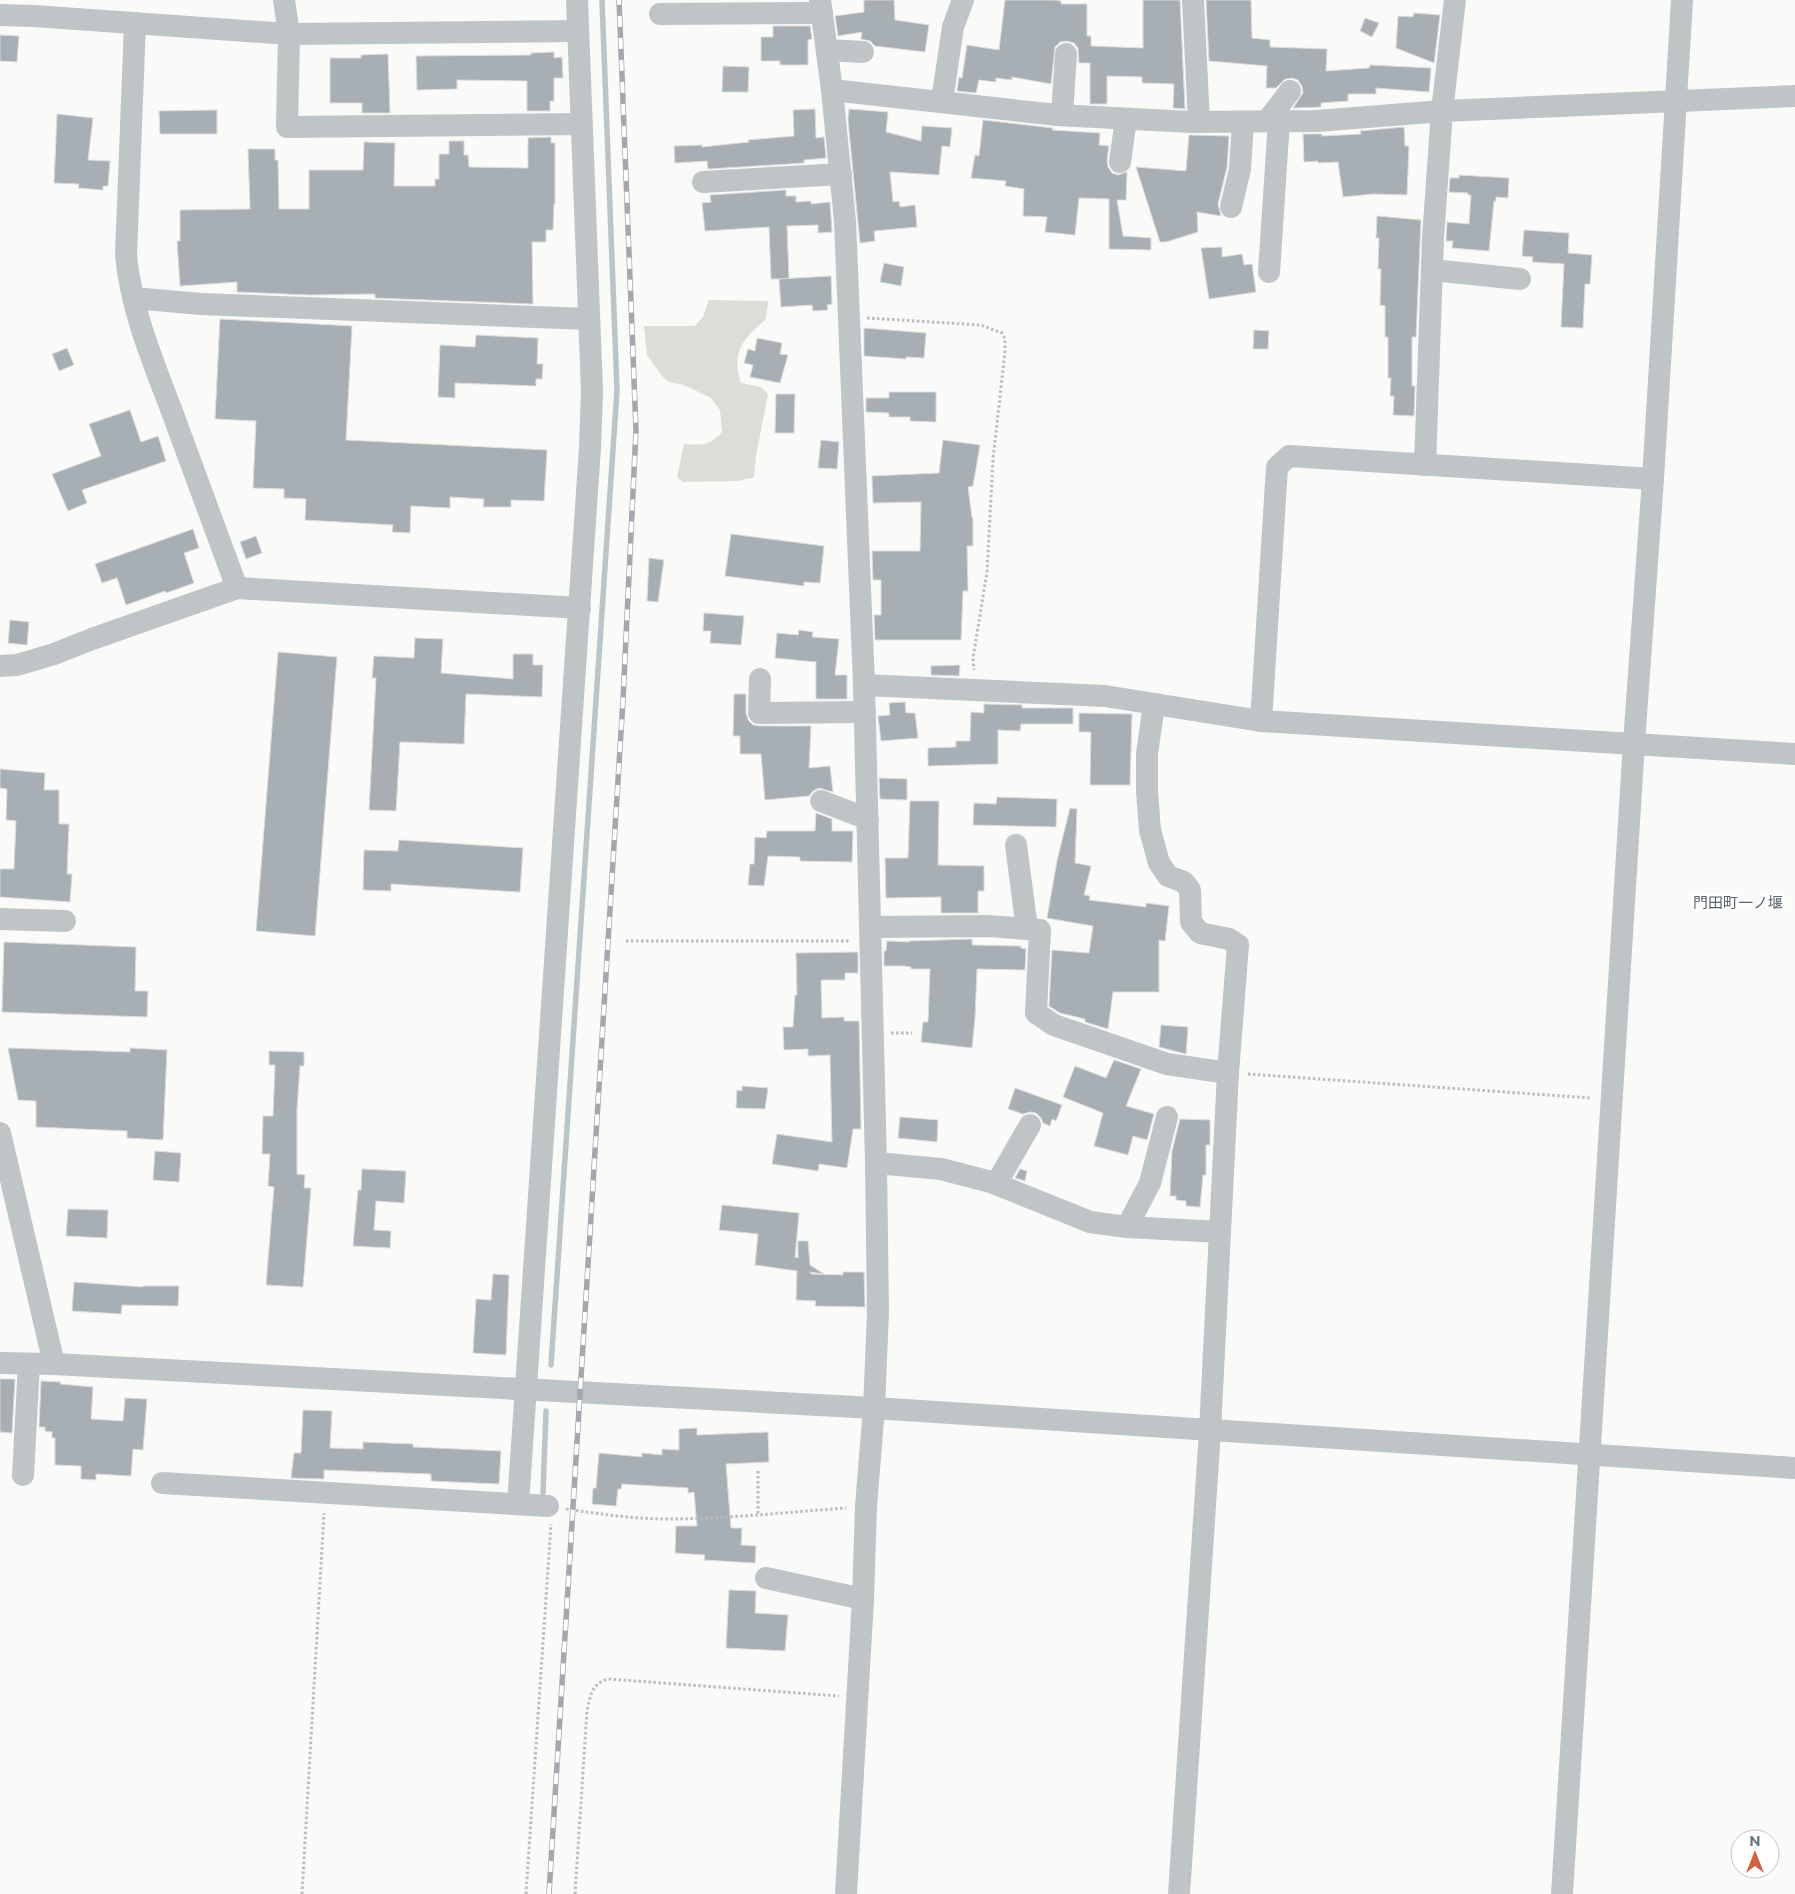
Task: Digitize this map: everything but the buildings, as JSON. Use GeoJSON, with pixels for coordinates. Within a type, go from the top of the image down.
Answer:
{"type":"FeatureCollection","features":[{"type":"Feature","properties":{"kind":"street"},"geometry":{"type":"LineString","coordinates":[[284,0],[289,34],[287,127],[581,124]]}},
{"type":"Feature","properties":{"kind":"street"},"geometry":{"type":"LineString","coordinates":[[518,1504],[524,1389],[590,448],[592,391],[577,0]]}},
{"type":"Feature","properties":{"kind":"street"},"geometry":{"type":"LineString","coordinates":[[942,101],[954,26],[963,0]]}},
{"type":"Feature","properties":{"kind":"street"},"geometry":{"type":"LineString","coordinates":[[1193,0],[1199,122]]}},
{"type":"Feature","properties":{"kind":"street"},"geometry":{"type":"LineString","coordinates":[[1424,465],[1432,270],[1442,112],[1455,0]]}},
{"type":"Feature","properties":{"kind":"street"},"geometry":{"type":"LineString","coordinates":[[1562,1894],[1682,0]]}},
{"type":"Feature","properties":{"kind":"street"},"geometry":{"type":"LineString","coordinates":[[660,14],[821,6],[841,174],[845,220],[865,712],[878,1313],[846,1894]]}},
{"type":"Feature","properties":{"kind":"street"},"geometry":{"type":"LineString","coordinates":[[0,15],[34,8],[135,22],[289,34],[578,32]]}},
{"type":"Feature","properties":{"kind":"street"},"geometry":{"type":"LineString","coordinates":[[135,22],[126,255],[133,298],[150,353],[237,588]]}},
{"type":"Feature","properties":{"kind":"street"},"geometry":{"type":"LineString","coordinates":[[827,50],[863,52]]}},
{"type":"Feature","properties":{"kind":"street"},"geometry":{"type":"LineString","coordinates":[[1062,115],[1066,54]]}},
{"type":"Feature","properties":{"kind":"street"},"geometry":{"type":"LineString","coordinates":[[832,90],[1062,115],[1199,122],[1318,121],[1442,112],[1795,96]]}},
{"type":"Feature","properties":{"kind":"street"},"geometry":{"type":"LineString","coordinates":[[1269,272],[1273,121],[1290,91]]}},
{"type":"Feature","properties":{"kind":"street"},"geometry":{"type":"LineString","coordinates":[[1120,162],[1126,119]]}},
{"type":"Feature","properties":{"kind":"street"},"geometry":{"type":"LineString","coordinates":[[1231,207],[1240,169],[1243,122]]}},
{"type":"Feature","properties":{"kind":"street"},"geometry":{"type":"LineString","coordinates":[[703,182],[841,174]]}},
{"type":"Feature","properties":{"kind":"street"},"geometry":{"type":"LineString","coordinates":[[1432,270],[1520,279]]}},
{"type":"Feature","properties":{"kind":"street"},"geometry":{"type":"LineString","coordinates":[[133,298],[202,304],[588,319]]}},
{"type":"Feature","properties":{"kind":"street"},"geometry":{"type":"LineString","coordinates":[[1261,721],[1277,467],[1289,456],[1653,479]]}},
{"type":"Feature","properties":{"kind":"street"},"geometry":{"type":"LineString","coordinates":[[0,666],[17,665],[54,654],[237,588],[580,608]]}},
{"type":"Feature","properties":{"kind":"street"},"geometry":{"type":"LineString","coordinates":[[760,679],[759,713],[865,712]]}},
{"type":"Feature","properties":{"kind":"street"},"geometry":{"type":"LineString","coordinates":[[864,685],[1105,696],[1261,721],[1795,754]]}},
{"type":"Feature","properties":{"kind":"street"},"geometry":{"type":"LineString","coordinates":[[1154,704],[1147,754],[1147,792],[1150,830],[1159,863],[1168,876],[1184,882],[1190,890],[1191,922],[1200,933],[1229,939],[1238,945],[1228,1073],[1210,1431],[1178,1894]]}},
{"type":"Feature","properties":{"kind":"street"},"geometry":{"type":"LineString","coordinates":[[821,801],[868,818]]}},
{"type":"Feature","properties":{"kind":"street"},"geometry":{"type":"LineString","coordinates":[[1016,845],[1027,929]]}},
{"type":"Feature","properties":{"kind":"street"},"geometry":{"type":"LineString","coordinates":[[0,919],[65,921]]}},
{"type":"Feature","properties":{"kind":"street"},"geometry":{"type":"LineString","coordinates":[[871,934],[988,926],[1040,930],[1036,1013],[1054,1026],[1167,1064],[1228,1073]]}},
{"type":"Feature","properties":{"kind":"street"},"geometry":{"type":"LineString","coordinates":[[1127,1226],[1150,1183],[1168,1117]]}},
{"type":"Feature","properties":{"kind":"street"},"geometry":{"type":"LineString","coordinates":[[996,1184],[1030,1125]]}},
{"type":"Feature","properties":{"kind":"street"},"geometry":{"type":"LineString","coordinates":[[0,1132],[54,1364]]}},
{"type":"Feature","properties":{"kind":"street"},"geometry":{"type":"LineString","coordinates":[[876,1163],[941,1169],[996,1184],[1090,1222],[1220,1232]]}},
{"type":"Feature","properties":{"kind":"street"},"geometry":{"type":"LineString","coordinates":[[0,1363],[54,1364],[874,1408],[1795,1468]]}},
{"type":"Feature","properties":{"kind":"street"},"geometry":{"type":"LineString","coordinates":[[23,1476],[29,1364]]}},
{"type":"Feature","properties":{"kind":"street"},"geometry":{"type":"LineString","coordinates":[[162,1483],[548,1506]]}},
{"type":"Feature","properties":{"kind":"street"},"geometry":{"type":"LineString","coordinates":[[766,1578],[863,1599]]}},
{"type":"Feature","properties":{"kind":"path"},"geometry":{"type":"LineString","coordinates":[[849,317],[981,325],[1002,333],[1005,339],[993,459],[987,572],[974,658],[975,690]]}},
{"type":"Feature","properties":{"kind":"path"},"geometry":{"type":"LineString","coordinates":[[626,941],[871,934]]}},
{"type":"Feature","properties":{"kind":"path"},"geometry":{"type":"LineString","coordinates":[[1228,1073],[1612,1100]]}},
{"type":"Feature","properties":{"kind":"path"},"geometry":{"type":"LineString","coordinates":[[758,1472],[758,1514]]}},
{"type":"Feature","properties":{"kind":"path"},"geometry":{"type":"LineString","coordinates":[[302,1894],[325,1492]]}},
{"type":"Feature","properties":{"kind":"path"},"geometry":{"type":"LineString","coordinates":[[526,1894],[552,1519],[548,1506],[619,1517],[658,1519],[866,1506]]}},
{"type":"Feature","properties":{"kind":"path"},"geometry":{"type":"LineString","coordinates":[[575,1894],[587,1710],[592,1690],[599,1682],[608,1679],[858,1697]]}},
{"type":"Feature","properties":{"kind":"shaded area"},"geometry":{"type":"Polygon","coordinates":[[[709,300],[768,301],[766,319],[745,340],[738,354],[737,362],[741,383],[761,387],[768,394],[756,456],[754,477],[738,481],[683,482],[677,477],[684,444],[705,444],[717,437],[722,432],[720,410],[711,398],[684,385],[669,382],[662,376],[647,355],[644,326],[695,326],[703,317],[709,300]]]}},
{"type":"Feature","properties":{"kind":"waterway"},"geometry":{"type":"LineString","coordinates":[[551,1365],[617,390],[602,0]]}},
{"type":"Feature","properties":{"kind":"waterway"},"geometry":{"type":"LineString","coordinates":[[543,1493],[546,1411]]}},
{"type":"Feature","properties":{"kind":"railway"},"geometry":{"type":"LineString","coordinates":[[549,1894],[623,700],[636,430],[619,0]]}},
{"type":"Feature","properties":{"kind":"district","name":"門田町一ノ堰"},"geometry":{"type":"Point","coordinates":[1738,903]}}]}
